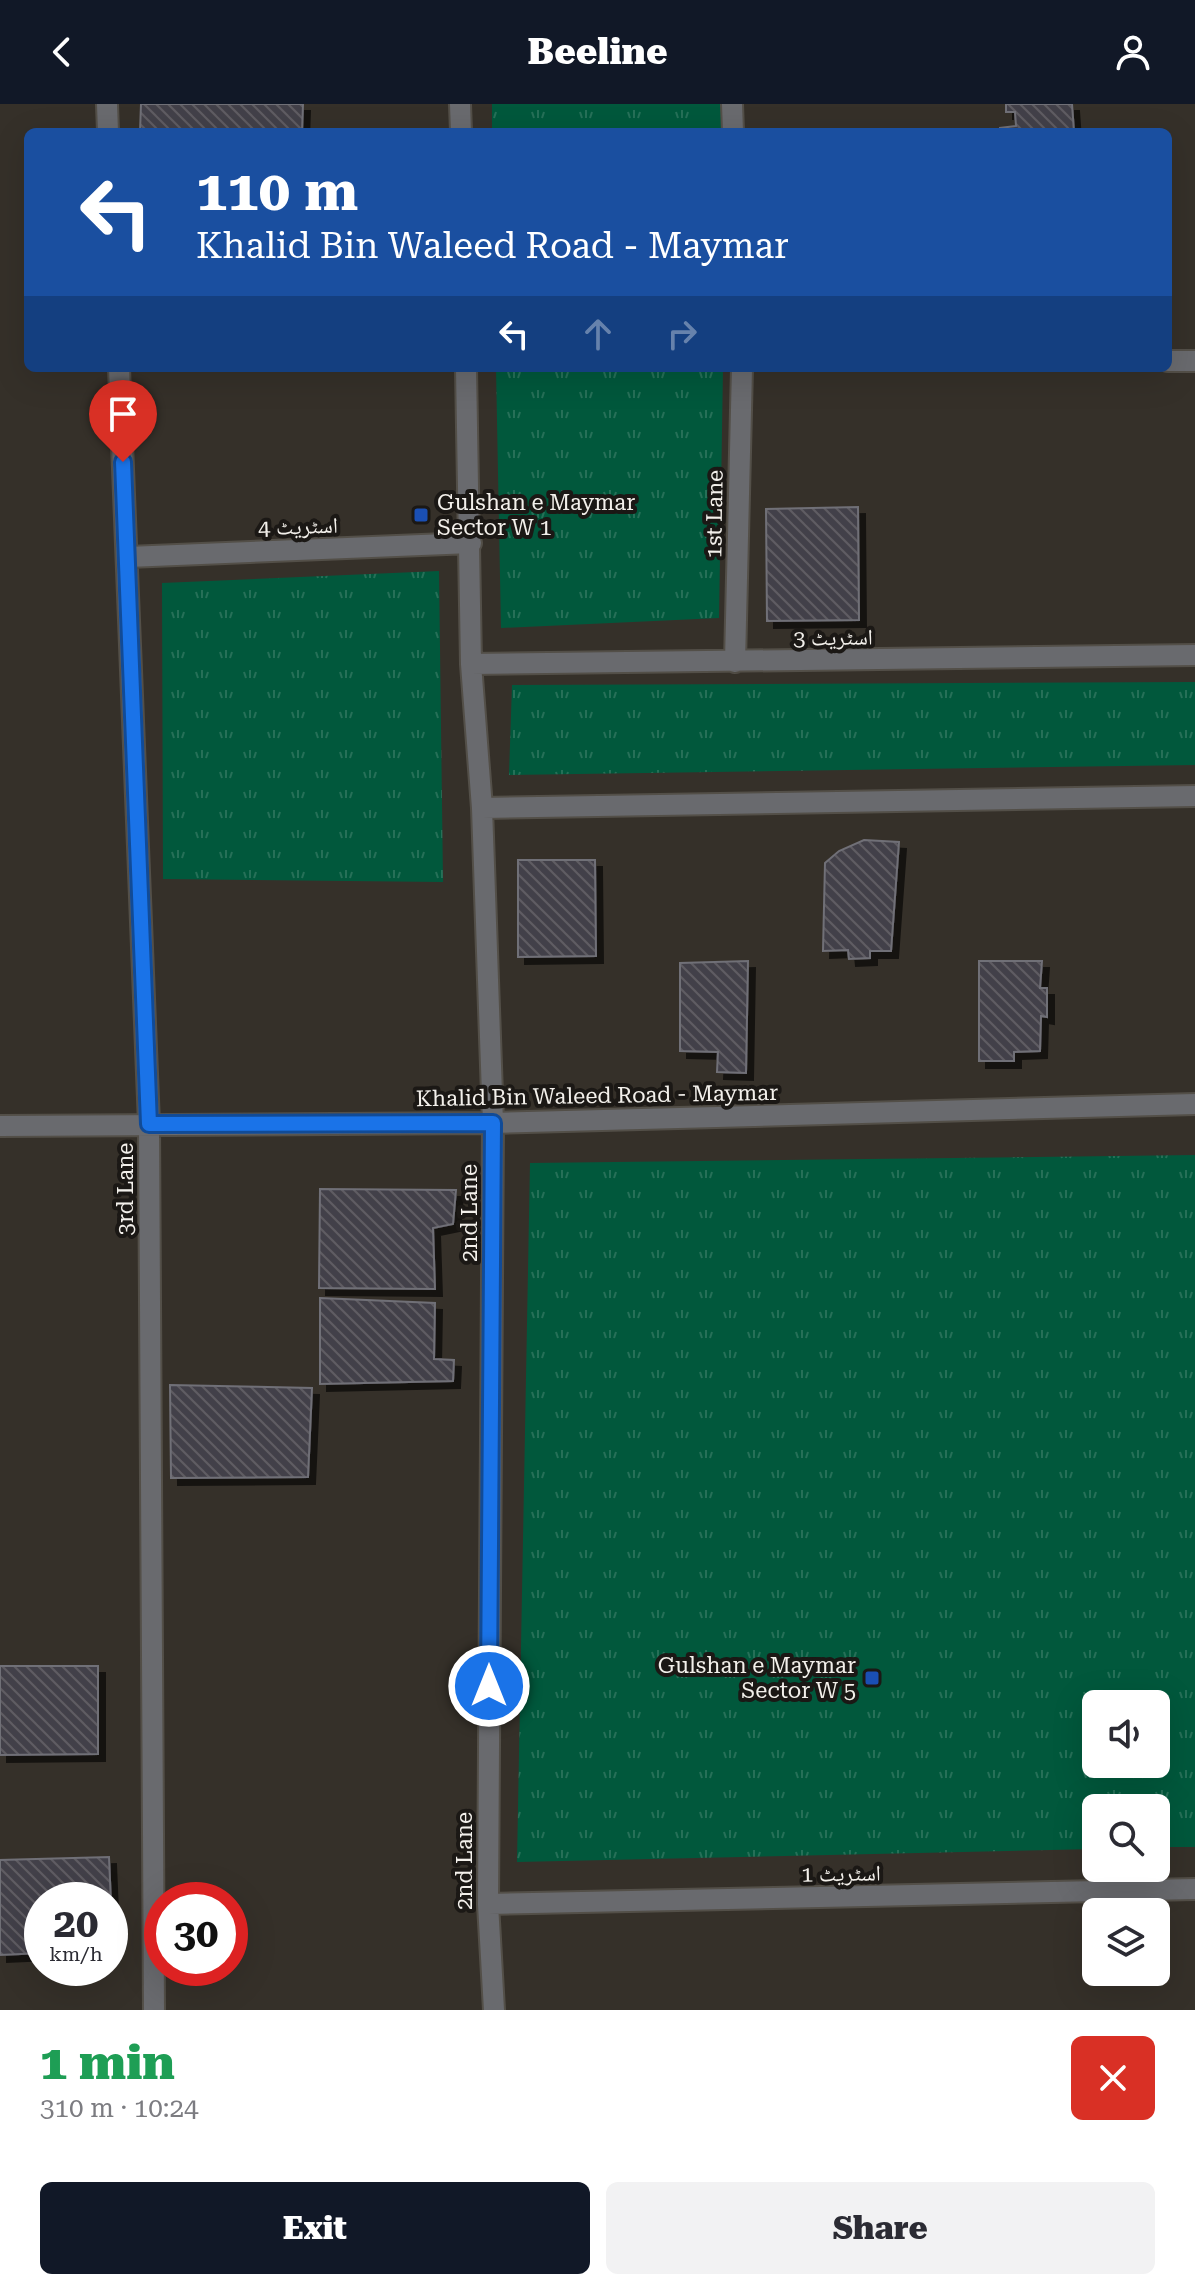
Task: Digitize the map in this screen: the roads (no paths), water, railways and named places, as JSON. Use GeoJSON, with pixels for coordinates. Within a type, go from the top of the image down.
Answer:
{"type":"FeatureCollection","features":[{"type":"Feature","properties":{"kind":"street"},"geometry":{"type":"LineString","coordinates":[[107,104],[108,128]]}},
{"type":"Feature","properties":{"kind":"street"},"geometry":{"type":"LineString","coordinates":[[460,104],[461,128]]}},
{"type":"Feature","properties":{"kind":"street"},"geometry":{"type":"LineString","coordinates":[[732,104],[733,128]]}},
{"type":"Feature","properties":{"kind":"street"},"geometry":{"type":"LineString","coordinates":[[1172,361],[1195,361]]}},
{"type":"Feature","properties":{"kind":"street","name":"3rd Lane"},"geometry":{"type":"LineString","coordinates":[[119,372],[149,1124],[154,2010]]}},
{"type":"Feature","properties":{"kind":"street","name":"2nd Lane"},"geometry":{"type":"LineString","coordinates":[[466,372],[471,664],[482,808],[493,1123],[488,1904],[494,2010]]}},
{"type":"Feature","properties":{"kind":"street","name":"1st Lane"},"geometry":{"type":"LineString","coordinates":[[735,662],[742,372]]}},
{"type":"Feature","properties":{"kind":"street","name":"اسٹریٹ 4"},"geometry":{"type":"LineString","coordinates":[[128,557],[471,543]]}},
{"type":"Feature","properties":{"kind":"street","name":"اسٹریٹ 3"},"geometry":{"type":"LineString","coordinates":[[471,664],[1195,655]]}},
{"type":"Feature","properties":{"kind":"street"},"geometry":{"type":"LineString","coordinates":[[482,808],[1195,796]]}},
{"type":"Feature","properties":{"kind":"street","name":"Khalid Bin Waleed Road - Maymar"},"geometry":{"type":"LineString","coordinates":[[0,1126],[493,1123],[1195,1104]]}},
{"type":"Feature","properties":{"kind":"street","name":"اسٹریٹ 1"},"geometry":{"type":"LineString","coordinates":[[488,1904],[1195,1889]]}},
{"type":"Feature","properties":{"kind":"place","name":"Gulshan e Maymar Sector W 1"},"geometry":{"type":"Point","coordinates":[421,515]}},
{"type":"Feature","properties":{"kind":"place","name":"Gulshan e Maymar Sector W 5"},"geometry":{"type":"Point","coordinates":[872,1678]}}]}
